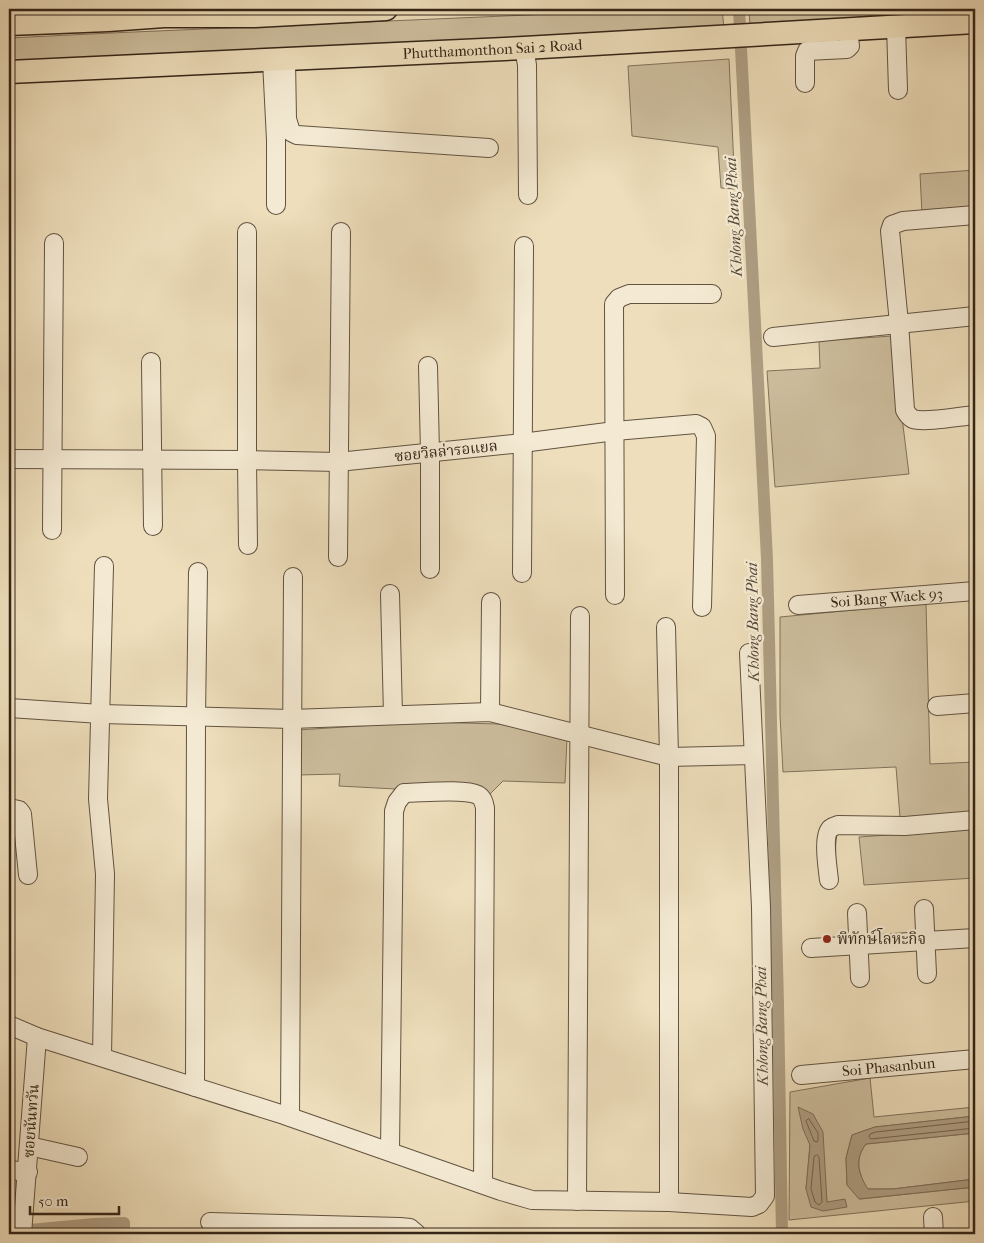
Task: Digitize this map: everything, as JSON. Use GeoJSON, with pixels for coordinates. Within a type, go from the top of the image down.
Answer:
{"type":"FeatureCollection","features":[{"type":"Feature","properties":{"kind":"main road"},"geometry":{"type":"LineString","coordinates":[[9,24],[109,14],[386,9]]}},
{"type":"Feature","properties":{"kind":"main road","name":"Phutthamonthon Sai 2 Road"},"geometry":{"type":"LineString","coordinates":[[9,72],[524,48],[975,22]]}},
{"type":"Feature","properties":{"kind":"street"},"geometry":{"type":"LineString","coordinates":[[896,26],[898,90]]}},
{"type":"Feature","properties":{"kind":"street"},"geometry":{"type":"LineString","coordinates":[[805,83],[805,56],[807,51],[848,49],[850,46],[848,29]]}},
{"type":"Feature","properties":{"kind":"street"},"geometry":{"type":"LineString","coordinates":[[524,48],[527,65],[528,195]]}},
{"type":"Feature","properties":{"kind":"street"},"geometry":{"type":"LineString","coordinates":[[279,60],[287,119],[291,132],[296,135],[489,148]]}},
{"type":"Feature","properties":{"kind":"street"},"geometry":{"type":"LineString","coordinates":[[276,205],[279,60]]}},
{"type":"Feature","properties":{"kind":"street"},"geometry":{"type":"LineString","coordinates":[[975,215],[903,221],[892,225],[890,231],[906,410],[908,415],[911,418],[922,420],[975,415]]}},
{"type":"Feature","properties":{"kind":"street"},"geometry":{"type":"LineString","coordinates":[[247,232],[246,460],[248,545]]}},
{"type":"Feature","properties":{"kind":"street"},"geometry":{"type":"LineString","coordinates":[[338,557],[342,232]]}},
{"type":"Feature","properties":{"kind":"street"},"geometry":{"type":"LineString","coordinates":[[52,530],[54,243]]}},
{"type":"Feature","properties":{"kind":"street"},"geometry":{"type":"LineString","coordinates":[[522,573],[524,246]]}},
{"type":"Feature","properties":{"kind":"street"},"geometry":{"type":"LineString","coordinates":[[615,595],[614,304],[619,298],[629,294],[712,294]]}},
{"type":"Feature","properties":{"kind":"street"},"geometry":{"type":"LineString","coordinates":[[773,336],[975,316]]}},
{"type":"Feature","properties":{"kind":"street"},"geometry":{"type":"LineString","coordinates":[[151,362],[154,526]]}},
{"type":"Feature","properties":{"kind":"street"},"geometry":{"type":"LineString","coordinates":[[428,366],[430,569]]}},
{"type":"Feature","properties":{"kind":"street","name":"ซอยวิลล่ารอแยล"},"geometry":{"type":"LineString","coordinates":[[9,459],[338,462],[522,443],[615,431],[696,424],[702,427],[706,436],[702,607]]}},
{"type":"Feature","properties":{"kind":"street"},"geometry":{"type":"LineString","coordinates":[[102,1057],[105,874],[98,799],[104,566]]}},
{"type":"Feature","properties":{"kind":"street"},"geometry":{"type":"LineString","coordinates":[[195,1087],[198,572]]}},
{"type":"Feature","properties":{"kind":"street"},"geometry":{"type":"LineString","coordinates":[[290,1117],[293,577]]}},
{"type":"Feature","properties":{"kind":"street","name":"Soi Bang Waek 93"},"geometry":{"type":"LineString","coordinates":[[798,605],[975,591]]}},
{"type":"Feature","properties":{"kind":"street"},"geometry":{"type":"LineString","coordinates":[[390,594],[393,715]]}},
{"type":"Feature","properties":{"kind":"street"},"geometry":{"type":"LineString","coordinates":[[490,712],[491,602]]}},
{"type":"Feature","properties":{"kind":"street"},"geometry":{"type":"LineString","coordinates":[[577,1201],[580,616]]}},
{"type":"Feature","properties":{"kind":"street"},"geometry":{"type":"LineString","coordinates":[[666,627],[669,757],[669,1202]]}},
{"type":"Feature","properties":{"kind":"street"},"geometry":{"type":"LineString","coordinates":[[9,1025],[37,1037],[290,1117],[532,1200],[669,1202],[752,1207],[759,1204],[765,1196],[761,907],[749,652]]}},
{"type":"Feature","properties":{"kind":"street"},"geometry":{"type":"LineString","coordinates":[[937,706],[975,703]]}},
{"type":"Feature","properties":{"kind":"street"},"geometry":{"type":"LineString","coordinates":[[9,708],[101,714],[291,720],[490,712],[669,757],[754,755]]}},
{"type":"Feature","properties":{"kind":"street"},"geometry":{"type":"LineString","coordinates":[[390,1151],[394,811],[397,802],[404,793],[468,792],[480,796],[485,808],[483,1184]]}},
{"type":"Feature","properties":{"kind":"street"},"geometry":{"type":"LineString","coordinates":[[9,808],[19,810],[22,814],[28,875]]}},
{"type":"Feature","properties":{"kind":"street"},"geometry":{"type":"LineString","coordinates":[[829,880],[827,834],[831,828],[838,825],[905,826],[975,820]]}},
{"type":"Feature","properties":{"kind":"street"},"geometry":{"type":"LineString","coordinates":[[924,909],[927,974]]}},
{"type":"Feature","properties":{"kind":"street"},"geometry":{"type":"LineString","coordinates":[[857,913],[860,978]]}},
{"type":"Feature","properties":{"kind":"street"},"geometry":{"type":"LineString","coordinates":[[811,948],[975,938]]}},
{"type":"Feature","properties":{"kind":"street","name":"ซอยนันทวัน"},"geometry":{"type":"LineString","coordinates":[[22,1234],[37,1037]]}},
{"type":"Feature","properties":{"kind":"street","name":"Soi Phasanbun"},"geometry":{"type":"LineString","coordinates":[[801,1076],[975,1058]]}},
{"type":"Feature","properties":{"kind":"street"},"geometry":{"type":"LineString","coordinates":[[29,1146],[78,1157]]}},
{"type":"Feature","properties":{"kind":"street"},"geometry":{"type":"LineString","coordinates":[[9,1170],[28,1172]]}},
{"type":"Feature","properties":{"kind":"street"},"geometry":{"type":"LineString","coordinates":[[210,1222],[301,1230],[400,1227],[410,1228],[417,1234]]}},
{"type":"Feature","properties":{"kind":"shaded area"},"geometry":{"type":"Polygon","coordinates":[[[667,9],[722,9],[724,28],[9,64],[9,38],[667,9]]]}},
{"type":"Feature","properties":{"kind":"shaded area"},"geometry":{"type":"Polygon","coordinates":[[[749,9],[975,10],[876,15],[790,25],[750,26],[749,9]]]}},
{"type":"Feature","properties":{"kind":"shaded area"},"geometry":{"type":"Polygon","coordinates":[[[729,59],[735,189],[721,188],[718,147],[632,136],[628,66],[729,59]]]}},
{"type":"Feature","properties":{"kind":"shaded area"},"geometry":{"type":"Polygon","coordinates":[[[975,170],[975,210],[922,214],[920,174],[975,170]]]}},
{"type":"Feature","properties":{"kind":"shaded area"},"geometry":{"type":"Polygon","coordinates":[[[892,336],[909,474],[775,487],[767,371],[820,368],[819,341],[892,336]]]}},
{"type":"Feature","properties":{"kind":"shaded area"},"geometry":{"type":"Polygon","coordinates":[[[926,603],[930,764],[975,762],[975,812],[900,817],[896,767],[783,772],[780,715],[780,617],[926,603]]]}},
{"type":"Feature","properties":{"kind":"shaded area"},"geometry":{"type":"Polygon","coordinates":[[[425,722],[498,724],[567,738],[565,783],[503,781],[490,794],[339,786],[340,774],[298,775],[297,730],[425,722]]]}},
{"type":"Feature","properties":{"kind":"shaded area"},"geometry":{"type":"Polygon","coordinates":[[[975,829],[975,878],[864,885],[859,837],[975,829]]]}},
{"type":"Feature","properties":{"kind":"shaded area"},"geometry":{"type":"Polygon","coordinates":[[[870,1078],[874,1117],[975,1107],[975,1116],[875,1127],[852,1135],[846,1158],[847,1185],[860,1199],[975,1187],[975,1201],[789,1220],[790,1092],[870,1078]],[[810,1145],[806,1189],[827,1203],[825,1181],[810,1145]]]}},
{"type":"Feature","properties":{"kind":"shaded area"},"geometry":{"type":"Polygon","coordinates":[[[975,1133],[975,1179],[893,1189],[867,1189],[859,1166],[860,1156],[866,1144],[975,1133]]]}},
{"type":"Feature","properties":{"kind":"water"},"geometry":{"type":"Polygon","coordinates":[[[798,1107],[813,1114],[823,1132],[827,1202],[845,1199],[847,1207],[823,1211],[811,1207],[806,1189],[810,1145],[803,1129],[798,1107]]]}},
{"type":"Feature","properties":{"kind":"water"},"geometry":{"type":"Polygon","coordinates":[[[975,1116],[975,1133],[866,1144],[860,1155],[859,1166],[862,1178],[868,1189],[893,1189],[975,1179],[975,1187],[859,1199],[847,1185],[846,1158],[852,1135],[875,1127],[975,1116]]]}},
{"type":"Feature","properties":{"kind":"waterway","name":"Khlong Bang Phai"},"geometry":{"type":"LineString","coordinates":[[739,9],[767,559],[782,1234]]}},
{"type":"Feature","properties":{"kind":"waterway"},"geometry":{"type":"LineString","coordinates":[[9,1232],[124,1223],[124,1234]]}},
{"type":"Feature","properties":{"kind":"place","name":"พิทักษ์โลหะกิจ"},"geometry":{"type":"Point","coordinates":[827,939]}}]}
